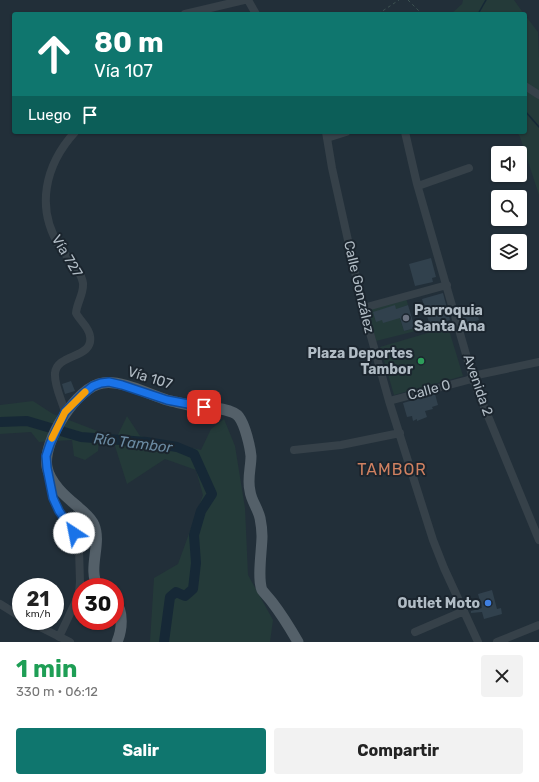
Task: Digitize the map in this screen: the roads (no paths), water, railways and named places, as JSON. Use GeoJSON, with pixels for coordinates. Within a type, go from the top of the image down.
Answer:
{"type":"FeatureCollection","features":[{"type":"Feature","properties":{"kind":"main road","name":"Vía 107"},"geometry":{"type":"LineString","coordinates":[[47,468],[46,456],[62,416],[93,386],[101,383],[109,382],[167,400],[234,412],[240,418],[246,432],[251,457],[248,480],[250,493],[260,517],[262,537],[260,572],[262,590],[290,627],[298,642]]}},
{"type":"Feature","properties":{"kind":"main road"},"geometry":{"type":"LineString","coordinates":[[47,468],[59,488],[94,524],[97,540],[95,578]]}},
{"type":"Feature","properties":{"kind":"main road"},"geometry":{"type":"LineString","coordinates":[[117,642],[120,630]]}},
{"type":"Feature","properties":{"kind":"street"},"geometry":{"type":"LineString","coordinates":[[193,12],[244,0]]}},
{"type":"Feature","properties":{"kind":"street"},"geometry":{"type":"LineString","coordinates":[[248,0],[255,12]]}},
{"type":"Feature","properties":{"kind":"street"},"geometry":{"type":"LineString","coordinates":[[527,87],[539,95]]}},
{"type":"Feature","properties":{"kind":"street","name":"Vía 727"},"geometry":{"type":"LineString","coordinates":[[62,416],[56,382],[56,368],[60,363],[85,350],[89,345],[91,338],[88,330],[76,313],[83,291],[83,283],[80,276],[57,242],[47,218],[46,195],[53,167],[64,145],[73,134]]}},
{"type":"Feature","properties":{"kind":"street","name":"Avenida 2"},"geometry":{"type":"LineString","coordinates":[[405,134],[473,378],[539,540]]}},
{"type":"Feature","properties":{"kind":"street","name":"Calle González"},"geometry":{"type":"LineString","coordinates":[[327,135],[332,168],[363,308],[389,401],[433,540],[444,568],[478,642]]}},
{"type":"Feature","properties":{"kind":"street"},"geometry":{"type":"LineString","coordinates":[[418,186],[470,168]]}},
{"type":"Feature","properties":{"kind":"street"},"geometry":{"type":"LineString","coordinates":[[363,308],[447,285]]}},
{"type":"Feature","properties":{"kind":"street","name":"Calle 0"},"geometry":{"type":"LineString","coordinates":[[389,401],[473,378],[477,375],[539,362]]}},
{"type":"Feature","properties":{"kind":"street"},"geometry":{"type":"LineString","coordinates":[[294,450],[341,445],[400,433]]}},
{"type":"Feature","properties":{"kind":"street"},"geometry":{"type":"LineString","coordinates":[[47,468],[53,498],[59,511],[74,533],[79,549],[79,592],[59,637]]}},
{"type":"Feature","properties":{"kind":"street"},"geometry":{"type":"LineString","coordinates":[[0,604],[12,611]]}},
{"type":"Feature","properties":{"kind":"street"},"geometry":{"type":"LineString","coordinates":[[416,632],[464,611]]}},
{"type":"Feature","properties":{"kind":"street"},"geometry":{"type":"LineString","coordinates":[[497,642],[539,625]]}},
{"type":"Feature","properties":{"kind":"street"},"geometry":{"type":"LineString","coordinates":[[45,630],[70,642]]}},
{"type":"Feature","properties":{"kind":"waterway"},"geometry":{"type":"LineString","coordinates":[[479,12],[486,0]]}},
{"type":"Feature","properties":{"kind":"waterway"},"geometry":{"type":"LineString","coordinates":[[527,113],[539,127]]}},
{"type":"Feature","properties":{"kind":"waterway","name":"Río Tambor"},"geometry":{"type":"LineString","coordinates":[[0,422],[27,421],[81,437],[146,442],[177,447],[194,454],[212,494],[201,511],[194,535],[196,563],[193,589],[185,596],[176,592],[170,597],[164,642]]}},
{"type":"Feature","properties":{"kind":"place","name":"Parroquia Santa Ana"},"geometry":{"type":"Point","coordinates":[406,318]}},
{"type":"Feature","properties":{"kind":"place","name":"Plaza Deportes Tambor"},"geometry":{"type":"Point","coordinates":[421,361]}},
{"type":"Feature","properties":{"kind":"place","name":"Outlet Moto"},"geometry":{"type":"Point","coordinates":[488,603]}},
{"type":"Feature","properties":{"kind":"district","name":"TAMBOR"},"geometry":{"type":"Point","coordinates":[392,469]}}]}
